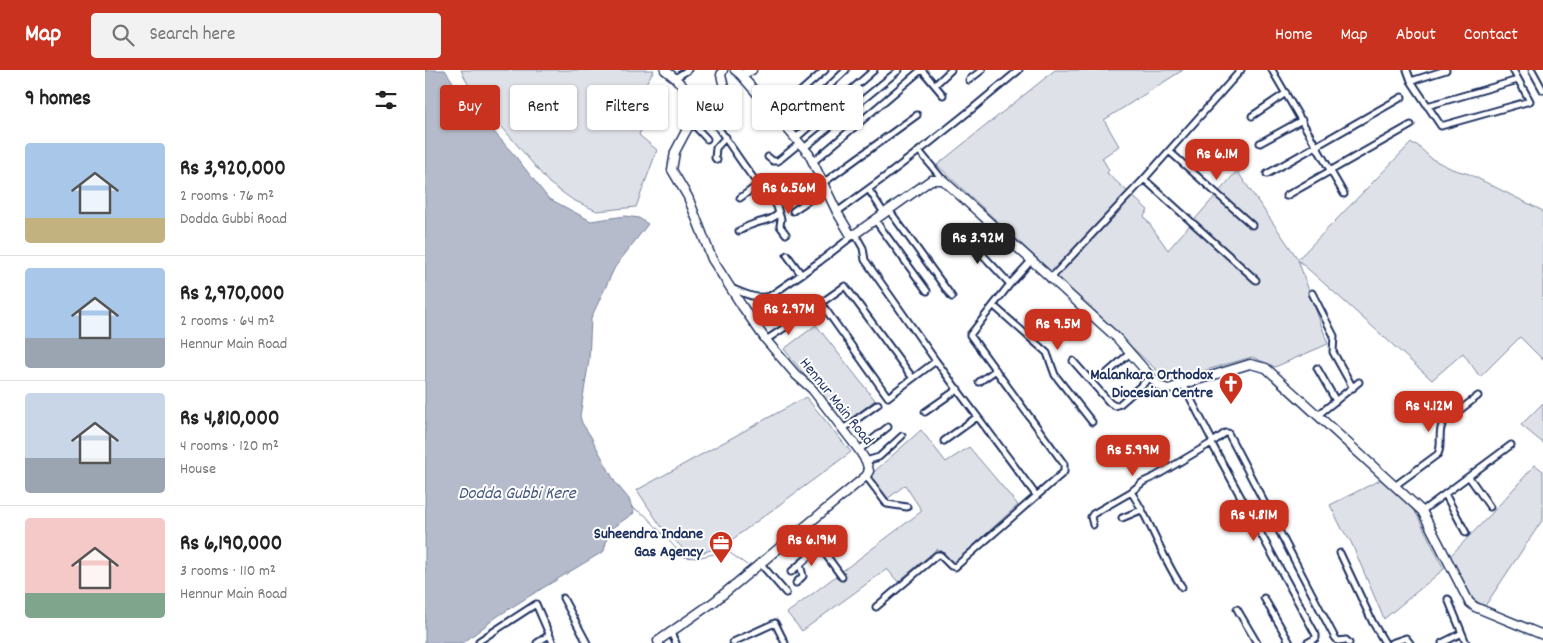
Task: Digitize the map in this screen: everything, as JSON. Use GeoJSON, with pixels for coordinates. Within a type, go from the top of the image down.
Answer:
{"type":"FeatureCollection","features":[{"type":"Feature","properties":{"kind":"street"},"geometry":{"type":"LineString","coordinates":[[665,70],[682,85]]}},
{"type":"Feature","properties":{"kind":"street"},"geometry":{"type":"LineString","coordinates":[[675,78],[688,70]]}},
{"type":"Feature","properties":{"kind":"street","name":"Hennur Main Road"},"geometry":{"type":"LineString","coordinates":[[723,70],[721,75],[724,85]]}},
{"type":"Feature","properties":{"kind":"street"},"geometry":{"type":"LineString","coordinates":[[738,72],[752,70]]}},
{"type":"Feature","properties":{"kind":"street"},"geometry":{"type":"LineString","coordinates":[[808,85],[825,70]]}},
{"type":"Feature","properties":{"kind":"street"},"geometry":{"type":"LineString","coordinates":[[830,85],[846,70]]}},
{"type":"Feature","properties":{"kind":"street"},"geometry":{"type":"LineString","coordinates":[[800,143],[874,70]]}},
{"type":"Feature","properties":{"kind":"street"},"geometry":{"type":"LineString","coordinates":[[769,157],[773,161],[778,161],[899,70]]}},
{"type":"Feature","properties":{"kind":"street"},"geometry":{"type":"LineString","coordinates":[[813,162],[922,70],[943,95]]}},
{"type":"Feature","properties":{"kind":"street"},"geometry":{"type":"LineString","coordinates":[[935,85],[951,70]]}},
{"type":"Feature","properties":{"kind":"street"},"geometry":{"type":"LineString","coordinates":[[969,80],[982,70]]}},
{"type":"Feature","properties":{"kind":"street"},"geometry":{"type":"LineString","coordinates":[[837,212],[964,118],[1019,70]]}},
{"type":"Feature","properties":{"kind":"street"},"geometry":{"type":"LineString","coordinates":[[1050,279],[1144,179],[1241,70]]}},
{"type":"Feature","properties":{"kind":"street"},"geometry":{"type":"LineString","coordinates":[[1273,70],[1345,194]]}},
{"type":"Feature","properties":{"kind":"street"},"geometry":{"type":"LineString","coordinates":[[1407,70],[1411,81],[1441,126],[1530,101],[1513,70]]}},
{"type":"Feature","properties":{"kind":"street"},"geometry":{"type":"LineString","coordinates":[[1411,81],[1446,70]]}},
{"type":"Feature","properties":{"kind":"street"},"geometry":{"type":"LineString","coordinates":[[1532,70],[1543,90]]}},
{"type":"Feature","properties":{"kind":"street"},"geometry":{"type":"LineString","coordinates":[[738,72],[752,88]]}},
{"type":"Feature","properties":{"kind":"street"},"geometry":{"type":"LineString","coordinates":[[1427,106],[1519,80]]}},
{"type":"Feature","properties":{"kind":"street"},"geometry":{"type":"LineString","coordinates":[[1252,116],[1287,93]]}},
{"type":"Feature","properties":{"kind":"street"},"geometry":{"type":"LineString","coordinates":[[1267,174],[1402,97]]}},
{"type":"Feature","properties":{"kind":"street"},"geometry":{"type":"LineString","coordinates":[[823,183],[917,115]]}},
{"type":"Feature","properties":{"kind":"street"},"geometry":{"type":"LineString","coordinates":[[1260,143],[1302,120]]}},
{"type":"Feature","properties":{"kind":"street"},"geometry":{"type":"LineString","coordinates":[[1286,196],[1332,172],[1411,125]]}},
{"type":"Feature","properties":{"kind":"street","name":"Hennur Main Road"},"geometry":{"type":"LineString","coordinates":[[687,130],[675,152],[672,170],[688,197],[712,259],[766,340],[796,375],[812,390],[859,450],[866,461],[869,471],[866,476]]}},
{"type":"Feature","properties":{"kind":"street"},"geometry":{"type":"LineString","coordinates":[[699,130],[707,139]]}},
{"type":"Feature","properties":{"kind":"street"},"geometry":{"type":"LineString","coordinates":[[721,130],[778,207],[781,219],[780,226],[786,234]]}},
{"type":"Feature","properties":{"kind":"street"},"geometry":{"type":"LineString","coordinates":[[789,130],[813,162],[837,212],[850,234],[855,234]]}},
{"type":"Feature","properties":{"kind":"street"},"geometry":{"type":"LineString","coordinates":[[717,160],[715,158],[716,148],[726,137]]}},
{"type":"Feature","properties":{"kind":"street"},"geometry":{"type":"LineString","coordinates":[[1169,151],[1252,226]]}},
{"type":"Feature","properties":{"kind":"street"},"geometry":{"type":"LineString","coordinates":[[920,152],[943,180],[1117,338],[1159,386],[1168,389],[1249,364],[1265,368],[1396,485],[1422,511],[1469,602],[1475,607],[1543,634]]}},
{"type":"Feature","properties":{"kind":"street"},"geometry":{"type":"LineString","coordinates":[[793,210],[815,196],[816,194],[809,183],[819,174]]}},
{"type":"Feature","properties":{"kind":"street"},"geometry":{"type":"LineString","coordinates":[[1144,179],[1256,280]]}},
{"type":"Feature","properties":{"kind":"street"},"geometry":{"type":"LineString","coordinates":[[730,288],[763,298],[774,294],[931,180],[943,180]]}},
{"type":"Feature","properties":{"kind":"street"},"geometry":{"type":"LineString","coordinates":[[740,198],[759,184]]}},
{"type":"Feature","properties":{"kind":"street"},"geometry":{"type":"LineString","coordinates":[[869,190],[952,297]]}},
{"type":"Feature","properties":{"kind":"street"},"geometry":{"type":"LineString","coordinates":[[739,232],[753,224],[763,223],[779,213]]}},
{"type":"Feature","properties":{"kind":"street"},"geometry":{"type":"LineString","coordinates":[[875,220],[927,291]]}},
{"type":"Feature","properties":{"kind":"street"},"geometry":{"type":"LineString","coordinates":[[855,234],[863,248],[865,260],[936,361],[1036,495]]}},
{"type":"Feature","properties":{"kind":"street"},"geometry":{"type":"LineString","coordinates":[[947,247],[959,236],[964,235],[1010,284]]}},
{"type":"Feature","properties":{"kind":"street"},"geometry":{"type":"LineString","coordinates":[[787,255],[801,274]]}},
{"type":"Feature","properties":{"kind":"street"},"geometry":{"type":"LineString","coordinates":[[876,607],[937,555],[940,555],[951,566],[955,567],[1064,472],[1065,468],[970,335],[1010,284],[1031,261]]}},
{"type":"Feature","properties":{"kind":"street"},"geometry":{"type":"LineString","coordinates":[[912,378],[845,286],[821,303],[888,396],[936,361]]}},
{"type":"Feature","properties":{"kind":"street"},"geometry":{"type":"LineString","coordinates":[[1312,293],[1334,336],[1333,352],[1353,388]]}},
{"type":"Feature","properties":{"kind":"street"},"geometry":{"type":"LineString","coordinates":[[994,306],[1047,353],[1055,375],[1092,422]]}},
{"type":"Feature","properties":{"kind":"street"},"geometry":{"type":"LineString","coordinates":[[1073,332],[1091,315]]}},
{"type":"Feature","properties":{"kind":"street"},"geometry":{"type":"LineString","coordinates":[[766,340],[802,316]]}},
{"type":"Feature","properties":{"kind":"street"},"geometry":{"type":"LineString","coordinates":[[1105,376],[1130,353]]}},
{"type":"Feature","properties":{"kind":"street"},"geometry":{"type":"LineString","coordinates":[[1073,362],[1110,404],[1115,406],[1151,377]]}},
{"type":"Feature","properties":{"kind":"street"},"geometry":{"type":"LineString","coordinates":[[1317,368],[1335,401]]}},
{"type":"Feature","properties":{"kind":"street"},"geometry":{"type":"LineString","coordinates":[[979,382],[996,370]]}},
{"type":"Feature","properties":{"kind":"street"},"geometry":{"type":"LineString","coordinates":[[1318,416],[1359,382]]}},
{"type":"Feature","properties":{"kind":"street"},"geometry":{"type":"LineString","coordinates":[[1183,384],[1212,443],[1315,635],[1316,638],[1307,643]]}},
{"type":"Feature","properties":{"kind":"street"},"geometry":{"type":"LineString","coordinates":[[925,412],[958,389]]}},
{"type":"Feature","properties":{"kind":"street"},"geometry":{"type":"LineString","coordinates":[[1396,485],[1438,454],[1440,450],[1440,428],[1443,423],[1478,396]]}},
{"type":"Feature","properties":{"kind":"street"},"geometry":{"type":"LineString","coordinates":[[843,429],[878,404]]}},
{"type":"Feature","properties":{"kind":"street"},"geometry":{"type":"LineString","coordinates":[[944,441],[977,417]]}},
{"type":"Feature","properties":{"kind":"street"},"geometry":{"type":"LineString","coordinates":[[859,450],[888,427]]}},
{"type":"Feature","properties":{"kind":"street"},"geometry":{"type":"LineString","coordinates":[[1093,525],[1091,515],[1131,492],[1143,482],[1228,433],[1335,636],[1338,641],[1346,640],[1349,643]]}},
{"type":"Feature","properties":{"kind":"street"},"geometry":{"type":"LineString","coordinates":[[866,461],[879,456],[902,436]]}},
{"type":"Feature","properties":{"kind":"street"},"geometry":{"type":"LineString","coordinates":[[1422,511],[1511,445]]}},
{"type":"Feature","properties":{"kind":"street"},"geometry":{"type":"LineString","coordinates":[[659,643],[658,641],[715,600],[866,476],[887,504],[907,507]]}},
{"type":"Feature","properties":{"kind":"street"},"geometry":{"type":"LineString","coordinates":[[1469,477],[1490,507]]}},
{"type":"Feature","properties":{"kind":"street"},"geometry":{"type":"LineString","coordinates":[[1131,492],[1153,531],[1160,550],[1182,587]]}},
{"type":"Feature","properties":{"kind":"street"},"geometry":{"type":"LineString","coordinates":[[1445,494],[1466,532]]}},
{"type":"Feature","properties":{"kind":"street"},"geometry":{"type":"LineString","coordinates":[[1122,518],[1141,510]]}},
{"type":"Feature","properties":{"kind":"street"},"geometry":{"type":"LineString","coordinates":[[805,526],[842,577]]}},
{"type":"Feature","properties":{"kind":"street"},"geometry":{"type":"LineString","coordinates":[[791,572],[820,547]]}},
{"type":"Feature","properties":{"kind":"street"},"geometry":{"type":"LineString","coordinates":[[1340,553],[1373,623],[1385,643]]}},
{"type":"Feature","properties":{"kind":"street"},"geometry":{"type":"LineString","coordinates":[[761,563],[786,593]]}},
{"type":"Feature","properties":{"kind":"street"},"geometry":{"type":"LineString","coordinates":[[796,583],[803,576],[800,564]]}},
{"type":"Feature","properties":{"kind":"street"},"geometry":{"type":"LineString","coordinates":[[563,598],[587,643]]}},
{"type":"Feature","properties":{"kind":"street"},"geometry":{"type":"LineString","coordinates":[[1264,598],[1290,643]]}},
{"type":"Feature","properties":{"kind":"street"},"geometry":{"type":"LineString","coordinates":[[1448,599],[1466,643]]}},
{"type":"Feature","properties":{"kind":"street"},"geometry":{"type":"LineString","coordinates":[[479,641],[536,604],[553,643]]}},
{"type":"Feature","properties":{"kind":"street"},"geometry":{"type":"LineString","coordinates":[[1237,609],[1257,643]]}},
{"type":"Feature","properties":{"kind":"street"},"geometry":{"type":"LineString","coordinates":[[734,643],[775,623],[785,643]]}},
{"type":"Feature","properties":{"kind":"street"},"geometry":{"type":"LineString","coordinates":[[671,633],[676,643]]}},
{"type":"Feature","properties":{"kind":"street"},"geometry":{"type":"LineString","coordinates":[[1441,643],[1462,633]]}},
{"type":"Feature","properties":{"kind":"street"},"geometry":{"type":"LineString","coordinates":[[537,643],[549,635]]}},
{"type":"Feature","properties":{"kind":"street"},"geometry":{"type":"LineString","coordinates":[[1391,643],[1406,638],[1410,643]]}},
{"type":"Feature","properties":{"kind":"shaded area"},"geometry":{"type":"Polygon","coordinates":[[[461,70],[654,70],[645,85],[587,85],[587,130],[641,130],[639,135],[657,150],[636,207],[597,211],[573,200],[549,183],[500,125],[500,85],[468,85],[461,70]]]}},
{"type":"Feature","properties":{"kind":"shaded area"},"geometry":{"type":"Polygon","coordinates":[[[1055,70],[1183,70],[1104,120],[1119,146],[1102,158],[1109,170],[1107,173],[1148,210],[1144,216],[1168,250],[1237,171],[1298,259],[1411,143],[1417,145],[1432,159],[1452,169],[1469,174],[1543,211],[1543,360],[1520,337],[1480,377],[1463,353],[1432,380],[1298,260],[1328,344],[1275,367],[1252,357],[1168,381],[937,165],[1055,70]]]}},
{"type":"Feature","properties":{"kind":"shaded area"},"geometry":{"type":"Polygon","coordinates":[[[816,325],[875,400],[843,425],[784,349],[816,325]]]}},
{"type":"Feature","properties":{"kind":"shaded area"},"geometry":{"type":"Polygon","coordinates":[[[806,397],[851,452],[722,547],[690,556],[660,525],[637,490],[806,397]]]}},
{"type":"Feature","properties":{"kind":"shaded area"},"geometry":{"type":"Polygon","coordinates":[[[1543,403],[1543,443],[1521,425],[1543,403]]]}},
{"type":"Feature","properties":{"kind":"shaded area"},"geometry":{"type":"Polygon","coordinates":[[[921,430],[946,462],[969,447],[1018,505],[953,564],[937,549],[898,582],[887,569],[802,631],[787,613],[922,511],[905,485],[886,500],[868,477],[921,430]]]}},
{"type":"Feature","properties":{"kind":"shaded area"},"geometry":{"type":"Polygon","coordinates":[[[1535,465],[1543,471],[1543,519],[1485,606],[1469,597],[1450,556],[1535,465]]]}},
{"type":"Feature","properties":{"kind":"shaded area"},"geometry":{"type":"Polygon","coordinates":[[[1382,479],[1416,513],[1444,569],[1384,619],[1351,542],[1330,505],[1382,479]]]}},
{"type":"Feature","properties":{"kind":"water","name":"Dodda Gubbi Kere"},"geometry":{"type":"Polygon","coordinates":[[[425,70],[445,70],[455,85],[440,85],[440,130],[492,130],[548,198],[591,221],[625,216],[639,218],[648,224],[615,267],[591,318],[589,360],[580,416],[582,423],[615,482],[629,499],[634,513],[609,530],[604,551],[498,616],[463,643],[425,643],[425,70]]]}},
{"type":"Feature","properties":{"kind":"waterway"},"geometry":{"type":"LineString","coordinates":[[631,507],[645,515],[684,557],[696,558],[727,551],[747,565]]}},
{"type":"Feature","properties":{"kind":"place","name":"Malankara Orthodox Diocesian Centre"},"geometry":{"type":"Point","coordinates":[1231,405]}},
{"type":"Feature","properties":{"kind":"place","name":"Suheendra Indane Gas Agency"},"geometry":{"type":"Point","coordinates":[721,564]}}]}
